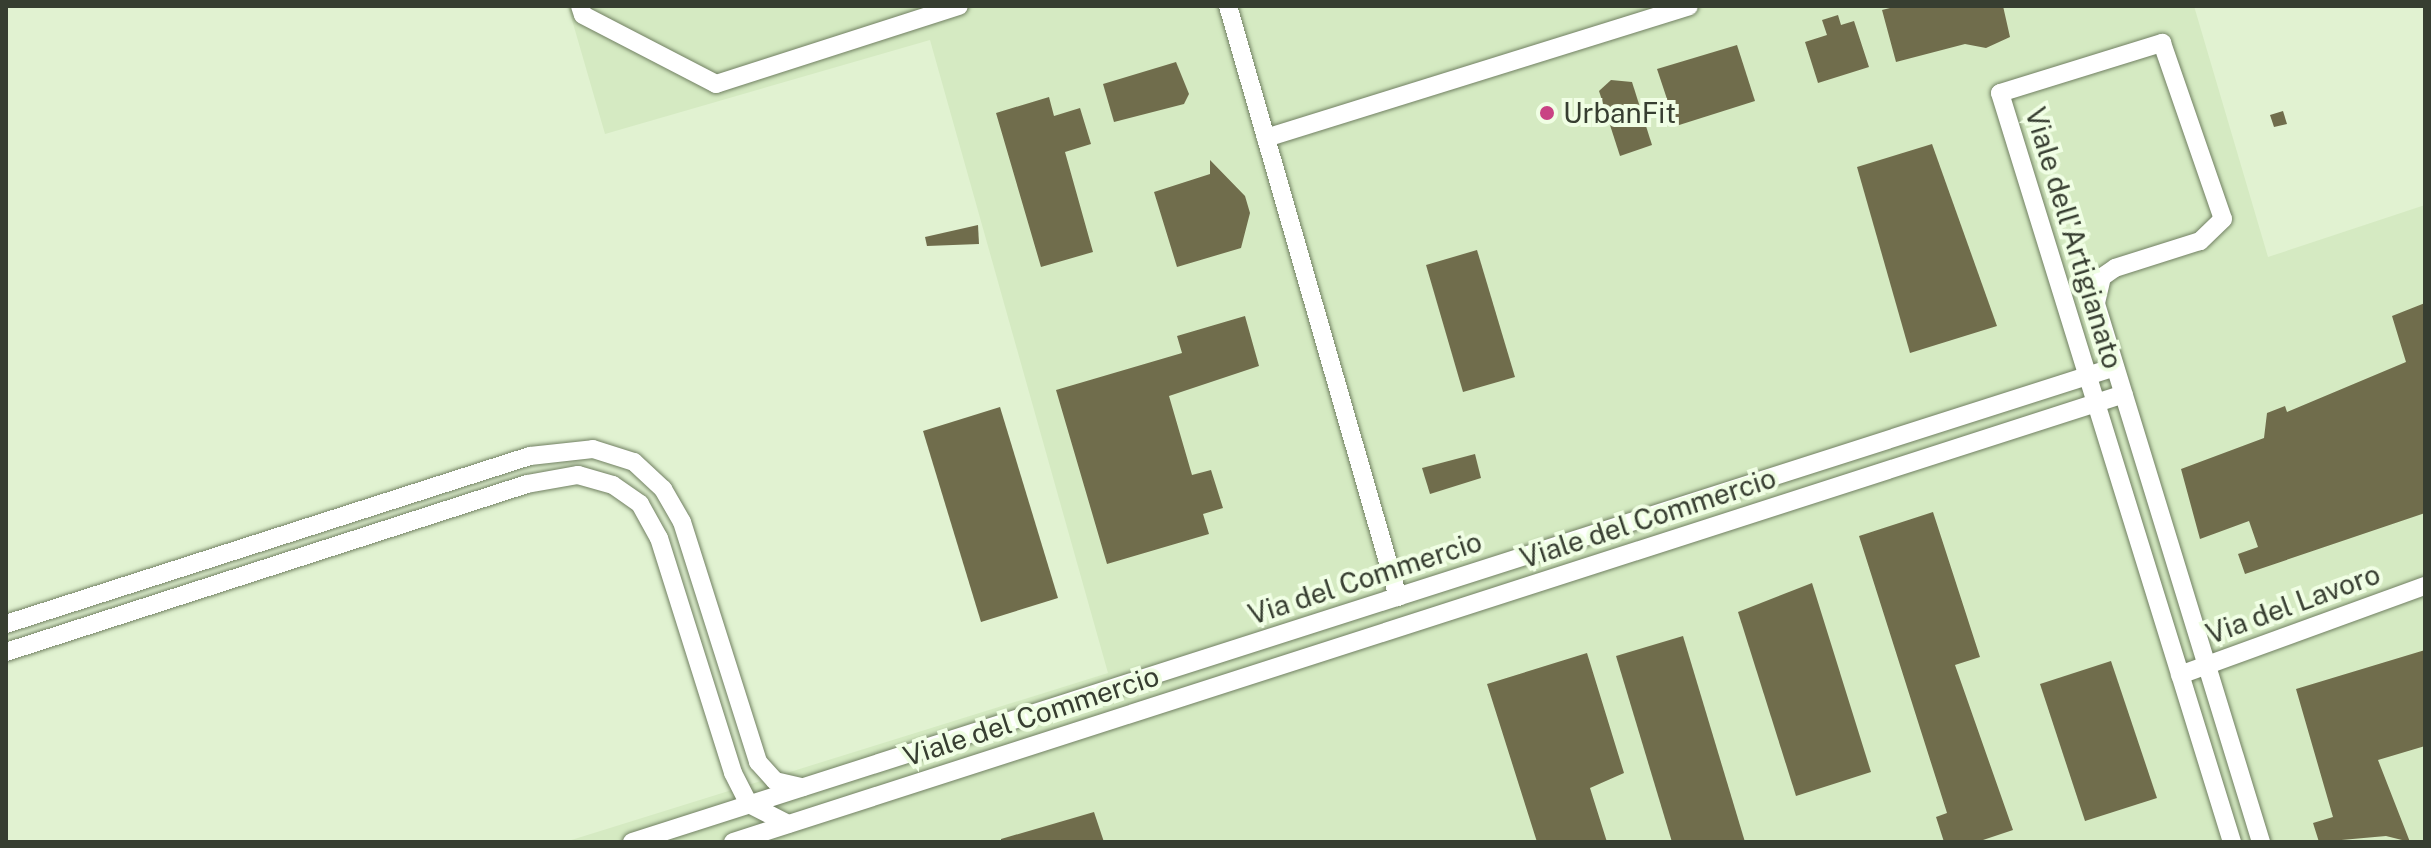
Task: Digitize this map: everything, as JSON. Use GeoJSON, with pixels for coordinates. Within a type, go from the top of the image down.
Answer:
{"type":"FeatureCollection","features":[{"type":"Feature","properties":{"kind":"street"},"geometry":{"type":"LineString","coordinates":[[580,6],[583,15],[716,84],[959,6]]}},
{"type":"Feature","properties":{"kind":"street"},"geometry":{"type":"LineString","coordinates":[[1228,6],[1398,597]]}},
{"type":"Feature","properties":{"kind":"street"},"geometry":{"type":"LineString","coordinates":[[1266,138],[1689,6]]}},
{"type":"Feature","properties":{"kind":"street","name":"Viale dell'Artigianato"},"geometry":{"type":"LineString","coordinates":[[2232,842],[2000,93],[2162,43],[2223,219],[2200,241],[2102,277],[2096,304],[2261,842]]}},
{"type":"Feature","properties":{"kind":"street","name":"Via del Commercio"},"geometry":{"type":"LineString","coordinates":[[632,842],[2115,367]]}},
{"type":"Feature","properties":{"kind":"street","name":"Viale del Commercio"},"geometry":{"type":"LineString","coordinates":[[733,842],[2124,394]]}},
{"type":"Feature","properties":{"kind":"street"},"geometry":{"type":"LineString","coordinates":[[6,624],[530,456],[593,449],[634,462],[663,489],[682,522],[758,762],[775,781],[805,787]]}},
{"type":"Feature","properties":{"kind":"street"},"geometry":{"type":"LineString","coordinates":[[6,652],[527,484],[578,475],[613,485],[640,504],[659,538],[749,804],[788,824]]}},
{"type":"Feature","properties":{"kind":"street","name":"Via del Lavoro"},"geometry":{"type":"LineString","coordinates":[[2180,675],[2425,586]]}},
{"type":"Feature","properties":{"kind":"shaded area"},"geometry":{"type":"Polygon","coordinates":[[[568,6],[2194,6],[2268,257],[2425,205],[2425,842],[565,842],[1108,673],[930,40],[605,134],[568,6]]]}},
{"type":"Feature","properties":{"kind":"building"},"geometry":{"type":"Polygon","coordinates":[[[1898,6],[2003,6],[2010,37],[1986,48],[1965,44],[1896,62],[1882,10],[1898,6]]]}},
{"type":"Feature","properties":{"kind":"building"},"geometry":{"type":"Polygon","coordinates":[[[1838,15],[1841,25],[1854,21],[1869,67],[1818,83],[1805,42],[1827,35],[1822,20],[1838,15]]]}},
{"type":"Feature","properties":{"kind":"building"},"geometry":{"type":"Polygon","coordinates":[[[1737,45],[1755,101],[1676,126],[1657,69],[1737,45]]]}},
{"type":"Feature","properties":{"kind":"building"},"geometry":{"type":"Polygon","coordinates":[[[1176,62],[1189,94],[1184,104],[1114,122],[1103,84],[1176,62]]]}},
{"type":"Feature","properties":{"kind":"building"},"geometry":{"type":"Polygon","coordinates":[[[1611,80],[1632,82],[1652,145],[1620,156],[1599,91],[1611,80]]]}},
{"type":"Feature","properties":{"kind":"building"},"geometry":{"type":"Polygon","coordinates":[[[1049,97],[1054,116],[1080,108],[1091,144],[1065,152],[1093,252],[1041,267],[996,113],[1049,97]]]}},
{"type":"Feature","properties":{"kind":"building"},"geometry":{"type":"Polygon","coordinates":[[[2283,111],[2287,124],[2274,127],[2270,115],[2283,111]]]}},
{"type":"Feature","properties":{"kind":"building"},"geometry":{"type":"Polygon","coordinates":[[[1932,144],[1997,326],[1910,353],[1857,167],[1932,144]]]}},
{"type":"Feature","properties":{"kind":"building"},"geometry":{"type":"Polygon","coordinates":[[[1210,160],[1245,196],[1250,213],[1241,248],[1177,267],[1154,192],[1210,174],[1210,160]]]}},
{"type":"Feature","properties":{"kind":"building"},"geometry":{"type":"Polygon","coordinates":[[[978,225],[979,244],[927,246],[925,237],[978,225]]]}},
{"type":"Feature","properties":{"kind":"building"},"geometry":{"type":"Polygon","coordinates":[[[1477,250],[1515,377],[1463,392],[1426,265],[1477,250]]]}},
{"type":"Feature","properties":{"kind":"building"},"geometry":{"type":"Polygon","coordinates":[[[2425,303],[2425,513],[2245,574],[2238,554],[2258,547],[2249,521],[2200,539],[2181,469],[2264,438],[2267,413],[2285,406],[2287,412],[2406,362],[2392,316],[2425,303]]]}},
{"type":"Feature","properties":{"kind":"building"},"geometry":{"type":"Polygon","coordinates":[[[1245,316],[1259,366],[1169,396],[1192,475],[1211,470],[1223,508],[1203,514],[1209,534],[1107,564],[1056,390],[1182,353],[1177,336],[1245,316]]]}},
{"type":"Feature","properties":{"kind":"building"},"geometry":{"type":"Polygon","coordinates":[[[1000,407],[1058,598],[981,622],[923,431],[1000,407]]]}},
{"type":"Feature","properties":{"kind":"building"},"geometry":{"type":"Polygon","coordinates":[[[1475,454],[1481,478],[1430,494],[1422,468],[1475,454]]]}},
{"type":"Feature","properties":{"kind":"building"},"geometry":{"type":"Polygon","coordinates":[[[1933,512],[1980,657],[1955,665],[2013,830],[1977,842],[1944,842],[1936,817],[1947,813],[1859,536],[1933,512]]]}},
{"type":"Feature","properties":{"kind":"building"},"geometry":{"type":"Polygon","coordinates":[[[1812,583],[1871,772],[1796,796],[1738,612],[1812,583]]]}},
{"type":"Feature","properties":{"kind":"building"},"geometry":{"type":"Polygon","coordinates":[[[1683,636],[1745,842],[1672,842],[1616,656],[1683,636]]]}},
{"type":"Feature","properties":{"kind":"building"},"geometry":{"type":"Polygon","coordinates":[[[2425,650],[2425,746],[2378,760],[2410,842],[2386,836],[2319,842],[2313,823],[2333,817],[2296,689],[2425,650]]]}},
{"type":"Feature","properties":{"kind":"building"},"geometry":{"type":"Polygon","coordinates":[[[1587,653],[1624,773],[1590,788],[1607,842],[1537,842],[1487,684],[1587,653]]]}},
{"type":"Feature","properties":{"kind":"building"},"geometry":{"type":"Polygon","coordinates":[[[2111,661],[2157,798],[2085,821],[2040,684],[2111,661]]]}},
{"type":"Feature","properties":{"kind":"building"},"geometry":{"type":"Polygon","coordinates":[[[1094,812],[1104,842],[1001,842],[1001,839],[1094,812]]]}},
{"type":"Feature","properties":{"kind":"place","name":"UrbanFit"},"geometry":{"type":"Point","coordinates":[1547,113]}}]}
